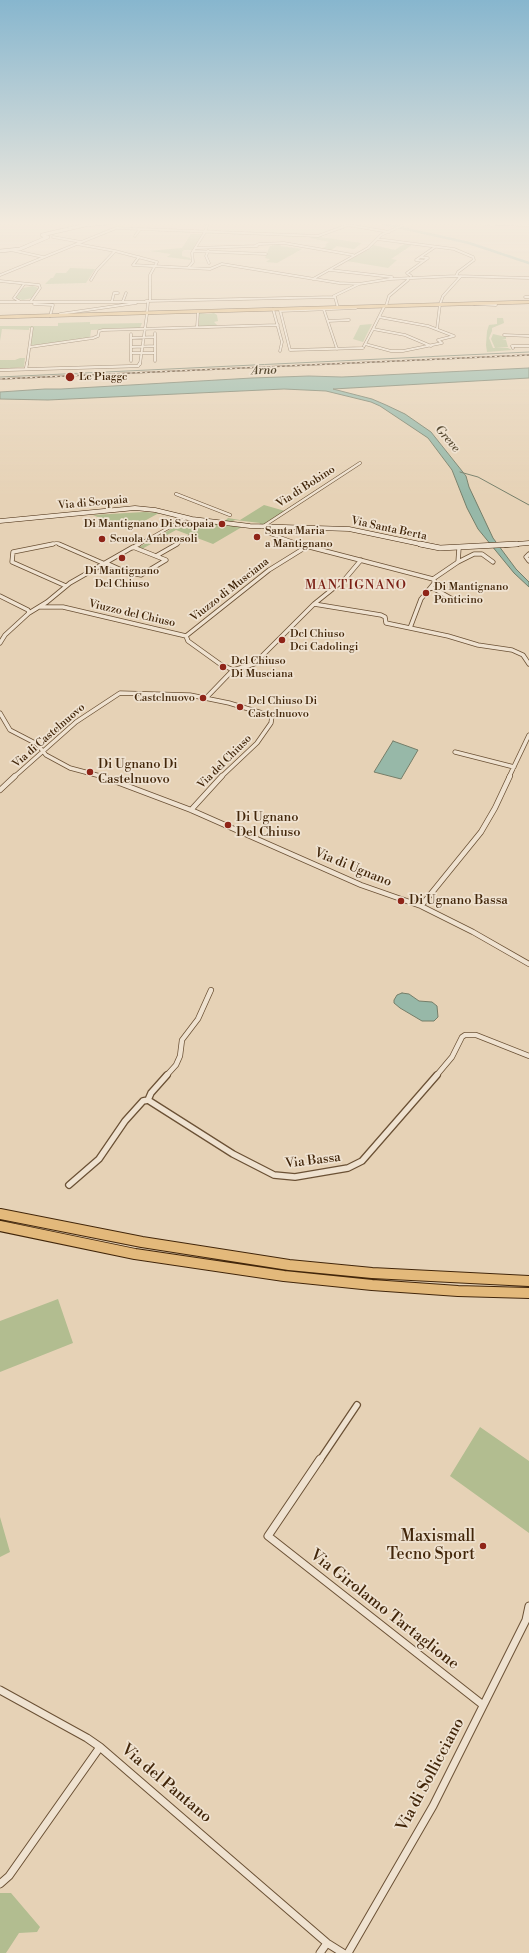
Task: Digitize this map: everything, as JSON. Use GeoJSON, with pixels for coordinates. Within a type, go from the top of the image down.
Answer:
{"type":"FeatureCollection","features":[{"type":"Feature","properties":{"kind":"highway"},"geometry":{"type":"LineString","coordinates":[[0,1214],[142,1242],[289,1265],[372,1273],[529,1281]]}},
{"type":"Feature","properties":{"kind":"highway"},"geometry":{"type":"LineString","coordinates":[[0,1226],[135,1254],[277,1275],[372,1285],[458,1291],[529,1293]]}},
{"type":"Feature","properties":{"kind":"main road"},"geometry":{"type":"LineString","coordinates":[[0,318],[141,314]]}},
{"type":"Feature","properties":{"kind":"main road"},"geometry":{"type":"LineString","coordinates":[[0,318],[142,314]]}},
{"type":"Feature","properties":{"kind":"street"},"geometry":{"type":"LineString","coordinates":[[59,316],[68,314]]}},
{"type":"Feature","properties":{"kind":"street"},"geometry":{"type":"LineString","coordinates":[[0,370],[136,366],[140,364],[147,314]]}},
{"type":"Feature","properties":{"kind":"street"},"geometry":{"type":"LineString","coordinates":[[197,326],[198,314]]}},
{"type":"Feature","properties":{"kind":"street"},"geometry":{"type":"LineString","coordinates":[[275,314],[283,345],[280,351]]}},
{"type":"Feature","properties":{"kind":"street"},"geometry":{"type":"LineString","coordinates":[[281,314],[290,350],[337,348],[364,349],[381,314]]}},
{"type":"Feature","properties":{"kind":"street"},"geometry":{"type":"LineString","coordinates":[[326,314],[337,348]]}},
{"type":"Feature","properties":{"kind":"street"},"geometry":{"type":"LineString","coordinates":[[437,329],[439,314]]}},
{"type":"Feature","properties":{"kind":"street"},"geometry":{"type":"LineString","coordinates":[[366,344],[397,352],[442,343],[438,340],[454,336],[437,329],[415,323],[379,317]]}},
{"type":"Feature","properties":{"kind":"street"},"geometry":{"type":"LineString","coordinates":[[328,321],[349,320]]}},
{"type":"Feature","properties":{"kind":"street"},"geometry":{"type":"LineString","coordinates":[[30,347],[93,338],[98,336],[99,331],[102,330],[197,326],[278,325]]}},
{"type":"Feature","properties":{"kind":"street"},"geometry":{"type":"LineString","coordinates":[[26,369],[32,328]]}},
{"type":"Feature","properties":{"kind":"street"},"geometry":{"type":"LineString","coordinates":[[373,329],[405,335],[431,346]]}},
{"type":"Feature","properties":{"kind":"street"},"geometry":{"type":"LineString","coordinates":[[280,332],[286,331]]}},
{"type":"Feature","properties":{"kind":"street"},"geometry":{"type":"LineString","coordinates":[[155,333],[155,362]]}},
{"type":"Feature","properties":{"kind":"street"},"geometry":{"type":"LineString","coordinates":[[130,334],[131,361]]}},
{"type":"Feature","properties":{"kind":"street"},"geometry":{"type":"LineString","coordinates":[[504,335],[529,336]]}},
{"type":"Feature","properties":{"kind":"street"},"geometry":{"type":"LineString","coordinates":[[131,338],[155,337]]}},
{"type":"Feature","properties":{"kind":"street"},"geometry":{"type":"LineString","coordinates":[[131,347],[155,346]]}},
{"type":"Feature","properties":{"kind":"street"},"geometry":{"type":"LineString","coordinates":[[512,346],[529,347],[513,348],[512,346]]}},
{"type":"Feature","properties":{"kind":"street"},"geometry":{"type":"LineString","coordinates":[[131,354],[155,353]]}},
{"type":"Feature","properties":{"kind":"street","name":"Via di Bobino"},"geometry":{"type":"LineString","coordinates":[[264,528],[360,463]]}},
{"type":"Feature","properties":{"kind":"street"},"geometry":{"type":"LineString","coordinates":[[176,494],[230,515]]}},
{"type":"Feature","properties":{"kind":"street","name":"Via di Scopaia"},"geometry":{"type":"LineString","coordinates":[[0,521],[128,508],[150,510],[186,518],[264,528]]}},
{"type":"Feature","properties":{"kind":"street"},"geometry":{"type":"LineString","coordinates":[[0,643],[5,635],[30,613],[39,608],[66,586],[186,518]]}},
{"type":"Feature","properties":{"kind":"street"},"geometry":{"type":"LineString","coordinates":[[264,528],[269,534],[306,546],[433,579],[458,562],[479,553],[493,562]]}},
{"type":"Feature","properties":{"kind":"street","name":"Via Santa Berta"},"geometry":{"type":"LineString","coordinates":[[264,528],[349,529],[426,546],[459,548],[529,543]]}},
{"type":"Feature","properties":{"kind":"street"},"geometry":{"type":"LineString","coordinates":[[156,556],[190,536]]}},
{"type":"Feature","properties":{"kind":"street"},"geometry":{"type":"LineString","coordinates":[[66,586],[12,562],[13,552],[57,543],[126,572],[141,575],[166,560],[134,547]]}},
{"type":"Feature","properties":{"kind":"street","name":"Viuzzo di Musciana"},"geometry":{"type":"LineString","coordinates":[[186,636],[269,570],[306,546]]}},
{"type":"Feature","properties":{"kind":"street"},"geometry":{"type":"LineString","coordinates":[[458,562],[459,548]]}},
{"type":"Feature","properties":{"kind":"street"},"geometry":{"type":"LineString","coordinates":[[529,554],[526,557],[529,561]]}},
{"type":"Feature","properties":{"kind":"street"},"geometry":{"type":"LineString","coordinates":[[206,698],[233,670],[254,664],[314,604],[345,579],[361,560]]}},
{"type":"Feature","properties":{"kind":"street"},"geometry":{"type":"LineString","coordinates":[[410,628],[421,599],[435,582],[433,579]]}},
{"type":"Feature","properties":{"kind":"street"},"geometry":{"type":"LineString","coordinates":[[431,587],[454,600]]}},
{"type":"Feature","properties":{"kind":"street"},"geometry":{"type":"LineString","coordinates":[[0,596],[30,613]]}},
{"type":"Feature","properties":{"kind":"street"},"geometry":{"type":"LineString","coordinates":[[314,604],[381,615],[385,617],[386,623],[448,636],[478,645],[512,650],[523,655],[529,664]]}},
{"type":"Feature","properties":{"kind":"street","name":"Viuzzo del Chiuso"},"geometry":{"type":"LineString","coordinates":[[39,608],[62,607],[186,636],[188,641],[220,664],[233,670]]}},
{"type":"Feature","properties":{"kind":"street"},"geometry":{"type":"LineString","coordinates":[[0,632],[5,635]]}},
{"type":"Feature","properties":{"kind":"street","name":"Via di Castelnuovo"},"geometry":{"type":"LineString","coordinates":[[0,790],[76,722],[120,693],[166,693],[206,698]]}},
{"type":"Feature","properties":{"kind":"street","name":"Via del Chiuso"},"geometry":{"type":"LineString","coordinates":[[191,810],[231,766],[257,744],[268,728],[273,717],[248,708],[206,698]]}},
{"type":"Feature","properties":{"kind":"street","name":"Via di Ugnano"},"geometry":{"type":"LineString","coordinates":[[0,713],[10,730],[39,745],[43,752],[72,769],[116,782],[191,810],[361,885],[421,906],[473,932],[529,964]]}},
{"type":"Feature","properties":{"kind":"street"},"geometry":{"type":"LineString","coordinates":[[421,906],[481,832],[495,808],[529,735]]}},
{"type":"Feature","properties":{"kind":"street"},"geometry":{"type":"LineString","coordinates":[[455,752],[514,767]]}},
{"type":"Feature","properties":{"kind":"street"},"geometry":{"type":"LineString","coordinates":[[69,1185],[98,1159],[125,1121],[143,1101],[148,1100],[151,1093],[176,1065],[180,1056],[182,1040],[198,1018],[211,990]]}},
{"type":"Feature","properties":{"kind":"street","name":"Via Bassa"},"geometry":{"type":"LineString","coordinates":[[148,1100],[215,1143],[274,1175],[294,1177],[353,1167],[362,1161],[452,1057],[462,1037],[465,1035],[476,1035],[529,1056]]}},
{"type":"Feature","properties":{"kind":"street","name":"Via Girolamo Tartaglione"},"geometry":{"type":"LineString","coordinates":[[357,1405],[268,1536],[483,1705]]}},
{"type":"Feature","properties":{"kind":"street","name":"Via di Sollicciano"},"geometry":{"type":"LineString","coordinates":[[348,1953],[433,1806],[526,1620],[529,1606]]}},
{"type":"Feature","properties":{"kind":"street"},"geometry":{"type":"LineString","coordinates":[[0,1690],[87,1738],[100,1747]]}},
{"type":"Feature","properties":{"kind":"street","name":"Via del Pantano"},"geometry":{"type":"LineString","coordinates":[[0,1884],[9,1876],[100,1747],[327,1943],[343,1953]]}},
{"type":"Feature","properties":{"kind":"street"},"geometry":{"type":"LineString","coordinates":[[320,1953],[327,1943]]}},
{"type":"Feature","properties":{"kind":"shaded area"},"geometry":{"type":"Polygon","coordinates":[[[199,314],[217,315],[218,321],[214,322],[218,326],[199,326],[199,314]]]}},
{"type":"Feature","properties":{"kind":"shaded area"},"geometry":{"type":"Polygon","coordinates":[[[497,318],[503,318],[504,323],[492,328],[489,338],[493,348],[508,348],[512,350],[487,352],[487,331],[489,325],[497,324],[497,318]]]}},
{"type":"Feature","properties":{"kind":"shaded area"},"geometry":{"type":"Polygon","coordinates":[[[90,322],[90,324],[142,323],[140,328],[91,330],[90,338],[35,345],[31,345],[33,328],[29,328],[29,330],[2,329],[0,341],[0,326],[58,326],[58,323],[90,322]]]}},
{"type":"Feature","properties":{"kind":"shaded area"},"geometry":{"type":"Polygon","coordinates":[[[372,324],[363,342],[353,339],[360,325],[372,324]]]}},
{"type":"Feature","properties":{"kind":"shaded area"},"geometry":{"type":"Polygon","coordinates":[[[493,334],[506,337],[506,339],[502,339],[506,340],[508,347],[495,348],[491,339],[493,334]]]}},
{"type":"Feature","properties":{"kind":"shaded area"},"geometry":{"type":"Polygon","coordinates":[[[25,358],[24,367],[0,369],[0,360],[15,360],[25,358]]]}},
{"type":"Feature","properties":{"kind":"shaded area"},"geometry":{"type":"Polygon","coordinates":[[[529,368],[529,378],[333,389],[372,399],[386,405],[405,414],[431,432],[466,476],[469,487],[493,538],[516,569],[529,582],[529,587],[514,573],[478,529],[467,508],[452,470],[428,438],[380,406],[371,402],[326,391],[284,389],[48,400],[0,399],[0,392],[45,389],[252,378],[309,376],[342,377],[529,368]]]}},
{"type":"Feature","properties":{"kind":"shaded area"},"geometry":{"type":"Polygon","coordinates":[[[264,505],[285,511],[264,525],[259,525],[260,523],[235,520],[231,522],[225,521],[228,518],[240,520],[264,505]]]}},
{"type":"Feature","properties":{"kind":"shaded area"},"geometry":{"type":"Polygon","coordinates":[[[144,512],[159,513],[128,530],[93,515],[144,512]]]}},
{"type":"Feature","properties":{"kind":"shaded area"},"geometry":{"type":"Polygon","coordinates":[[[197,522],[242,527],[213,544],[176,530],[142,549],[139,547],[180,524],[190,525],[197,522]]]}},
{"type":"Feature","properties":{"kind":"shaded area"},"geometry":{"type":"Polygon","coordinates":[[[393,741],[418,750],[401,779],[374,772],[393,741]]]}},
{"type":"Feature","properties":{"kind":"shaded area"},"geometry":{"type":"Polygon","coordinates":[[[402,993],[409,994],[419,1001],[432,1002],[437,1006],[438,1017],[434,1021],[422,1021],[400,1008],[394,1003],[394,1000],[397,995],[402,993]]]}},
{"type":"Feature","properties":{"kind":"shaded area"},"geometry":{"type":"Polygon","coordinates":[[[58,1299],[73,1343],[0,1372],[0,1321],[58,1299]]]}},
{"type":"Feature","properties":{"kind":"shaded area"},"geometry":{"type":"Polygon","coordinates":[[[480,1427],[529,1461],[529,1533],[450,1476],[480,1427]]]}},
{"type":"Feature","properties":{"kind":"shaded area"},"geometry":{"type":"Polygon","coordinates":[[[0,1517],[10,1552],[0,1557],[0,1517]]]}},
{"type":"Feature","properties":{"kind":"shaded area"},"geometry":{"type":"Polygon","coordinates":[[[0,1893],[11,1893],[40,1927],[37,1932],[19,1933],[6,1953],[0,1953],[0,1893]]]}},
{"type":"Feature","properties":{"kind":"waterway","name":"Arno"},"geometry":{"type":"LineString","coordinates":[[0,377],[529,352]]}},
{"type":"Feature","properties":{"kind":"waterway"},"geometry":{"type":"LineString","coordinates":[[460,472],[478,477],[529,505]]}},
{"type":"Feature","properties":{"kind":"railway"},"geometry":{"type":"LineString","coordinates":[[0,379],[529,355]]}},
{"type":"Feature","properties":{"kind":"place","name":"Le Piagge"},"geometry":{"type":"Point","coordinates":[70,377]}},
{"type":"Feature","properties":{"kind":"place","name":"Di Mantignano Di Scopaia"},"geometry":{"type":"Point","coordinates":[222,524]}},
{"type":"Feature","properties":{"kind":"place","name":"Santa Maria a Mantignano"},"geometry":{"type":"Point","coordinates":[257,537]}},
{"type":"Feature","properties":{"kind":"place","name":"Scuola Ambrosoli"},"geometry":{"type":"Point","coordinates":[102,539]}},
{"type":"Feature","properties":{"kind":"place","name":"Di Mantignano Del Chiuso"},"geometry":{"type":"Point","coordinates":[122,558]}},
{"type":"Feature","properties":{"kind":"place","name":"Di Mantignano Ponticino"},"geometry":{"type":"Point","coordinates":[426,593]}},
{"type":"Feature","properties":{"kind":"place","name":"Del Chiuso Dei Cadolingi"},"geometry":{"type":"Point","coordinates":[282,640]}},
{"type":"Feature","properties":{"kind":"place","name":"Del Chiuso Di Musciana"},"geometry":{"type":"Point","coordinates":[223,667]}},
{"type":"Feature","properties":{"kind":"place","name":"Castelnuovo"},"geometry":{"type":"Point","coordinates":[203,698]}},
{"type":"Feature","properties":{"kind":"place","name":"Del Chiuso Di Castelnuovo"},"geometry":{"type":"Point","coordinates":[240,707]}},
{"type":"Feature","properties":{"kind":"place","name":"Di Ugnano Di Castelnuovo"},"geometry":{"type":"Point","coordinates":[90,772]}},
{"type":"Feature","properties":{"kind":"place","name":"Di Ugnano Del Chiuso"},"geometry":{"type":"Point","coordinates":[228,825]}},
{"type":"Feature","properties":{"kind":"place","name":"Di Ugnano Bassa"},"geometry":{"type":"Point","coordinates":[401,901]}},
{"type":"Feature","properties":{"kind":"place","name":"Maxismall Tecno Sport"},"geometry":{"type":"Point","coordinates":[483,1546]}},
{"type":"Feature","properties":{"kind":"district","name":"MANTIGNANO"},"geometry":{"type":"Point","coordinates":[356,586]}},
{"type":"Feature","properties":{"kind":"water label","name":"Greve"},"geometry":{"type":"Point","coordinates":[447,439]}}]}
